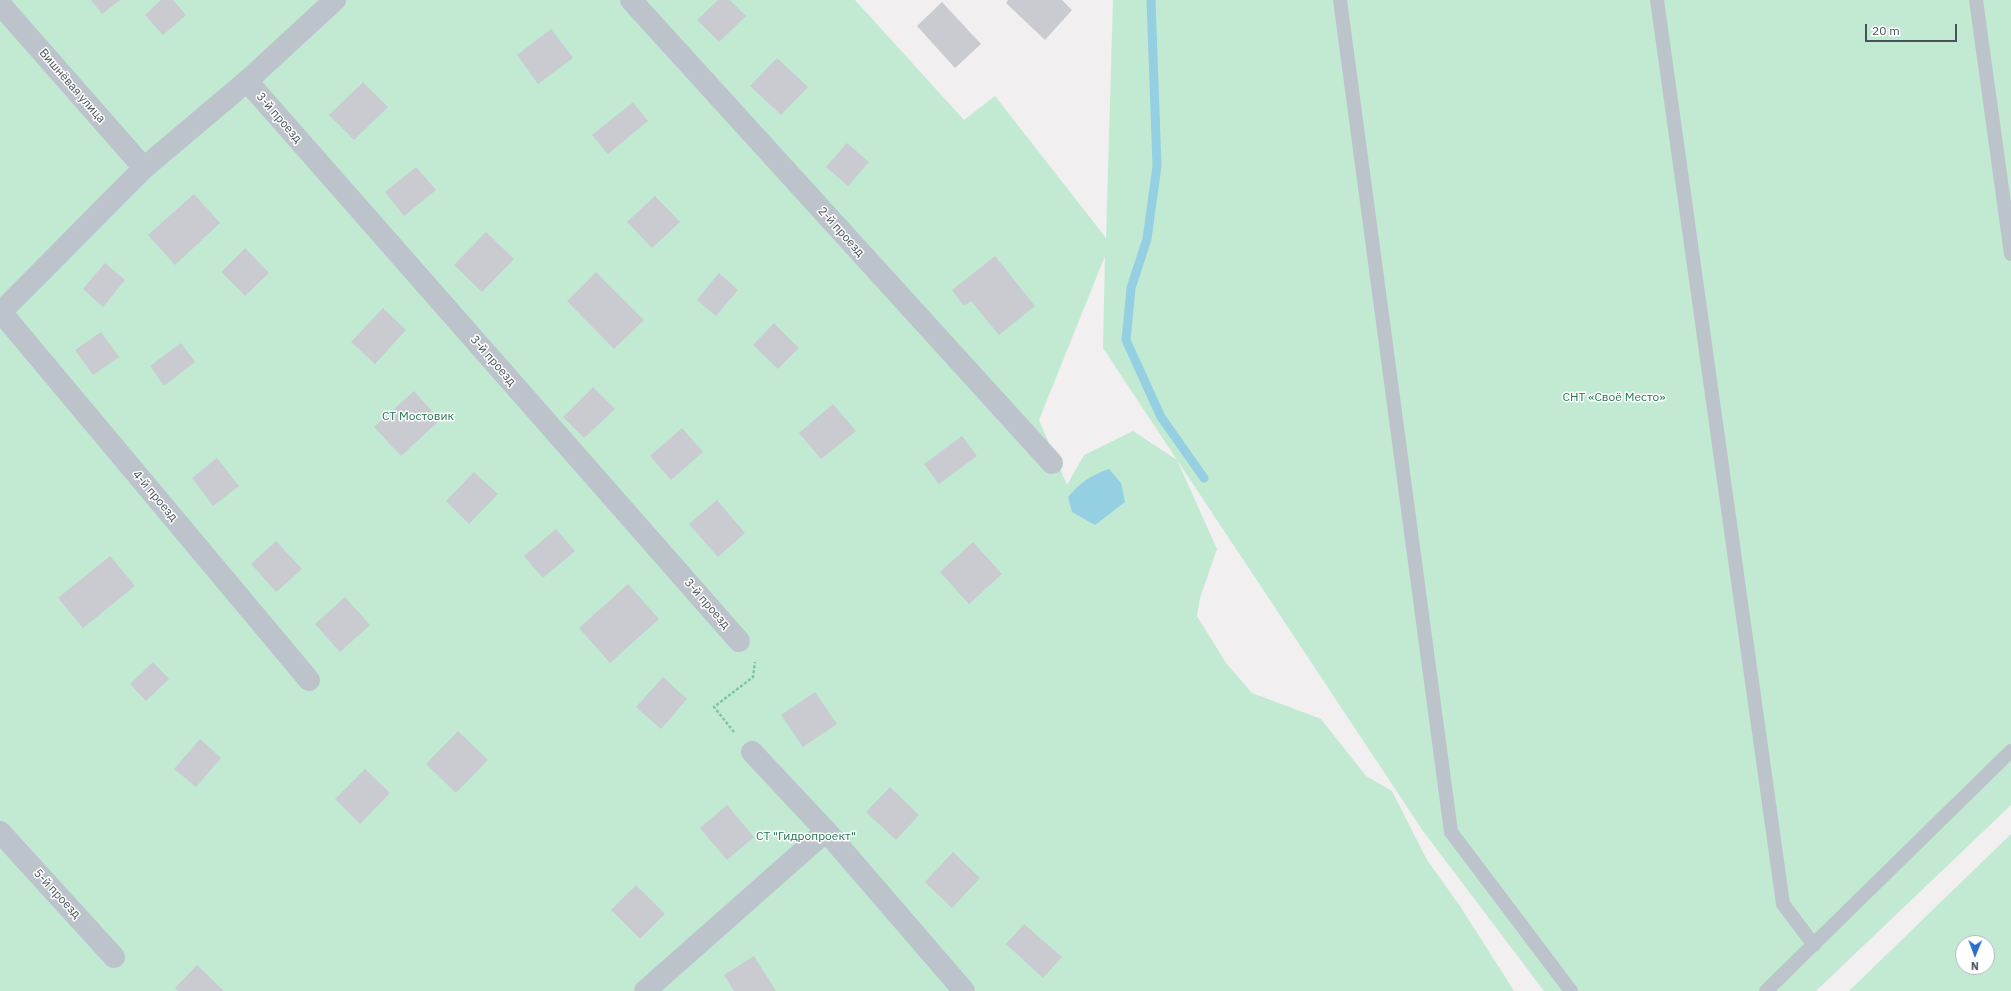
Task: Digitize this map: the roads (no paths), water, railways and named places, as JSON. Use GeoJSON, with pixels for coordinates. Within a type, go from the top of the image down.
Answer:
{"type":"FeatureCollection","features":[{"type":"Feature","properties":{"kind":"street"},"geometry":{"type":"LineString","coordinates":[[1,312],[144,168],[247,81],[335,0]]}},
{"type":"Feature","properties":{"kind":"street","name":"2-й проезд"},"geometry":{"type":"LineString","coordinates":[[631,0],[1052,463]]}},
{"type":"Feature","properties":{"kind":"street","name":"Вишнёвая улица"},"geometry":{"type":"LineString","coordinates":[[0,4],[144,168]]}},
{"type":"Feature","properties":{"kind":"street","name":"3-й проезд"},"geometry":{"type":"LineString","coordinates":[[247,81],[739,641]]}},
{"type":"Feature","properties":{"kind":"street","name":"4-й проезд"},"geometry":{"type":"LineString","coordinates":[[1,312],[309,680]]}},
{"type":"Feature","properties":{"kind":"street"},"geometry":{"type":"LineString","coordinates":[[752,752],[826,832],[964,991]]}},
{"type":"Feature","properties":{"kind":"street","name":"5-й проезд"},"geometry":{"type":"LineString","coordinates":[[0,832],[114,957]]}},
{"type":"Feature","properties":{"kind":"street"},"geometry":{"type":"LineString","coordinates":[[645,991],[826,832]]}},
{"type":"Feature","properties":{"kind":"lane"},"geometry":{"type":"LineString","coordinates":[[1340,0],[1451,832],[1571,991]]}},
{"type":"Feature","properties":{"kind":"lane"},"geometry":{"type":"LineString","coordinates":[[1657,0],[1783,904],[1814,945]]}},
{"type":"Feature","properties":{"kind":"lane"},"geometry":{"type":"LineString","coordinates":[[1976,0],[2011,254]]}},
{"type":"Feature","properties":{"kind":"lane"},"geometry":{"type":"LineString","coordinates":[[1766,991],[2011,751]]}},
{"type":"Feature","properties":{"kind":"water"},"geometry":{"type":"Polygon","coordinates":[[[1109,469],[1121,483],[1125,502],[1095,525],[1072,512],[1068,497],[1086,480],[1109,469]]]}},
{"type":"Feature","properties":{"kind":"waterway"},"geometry":{"type":"LineString","coordinates":[[1151,0],[1157,166],[1147,239],[1131,288],[1126,340],[1161,417],[1204,478]]}},
{"type":"Feature","properties":{"kind":"park label","name":"СНТ «Своё Место»"},"geometry":{"type":"Point","coordinates":[1614,398]}},
{"type":"Feature","properties":{"kind":"park label","name":"СТ Мостовик"},"geometry":{"type":"Point","coordinates":[418,417]}},
{"type":"Feature","properties":{"kind":"park label","name":"СТ \"Гидропроект\""},"geometry":{"type":"Point","coordinates":[806,837]}}]}
